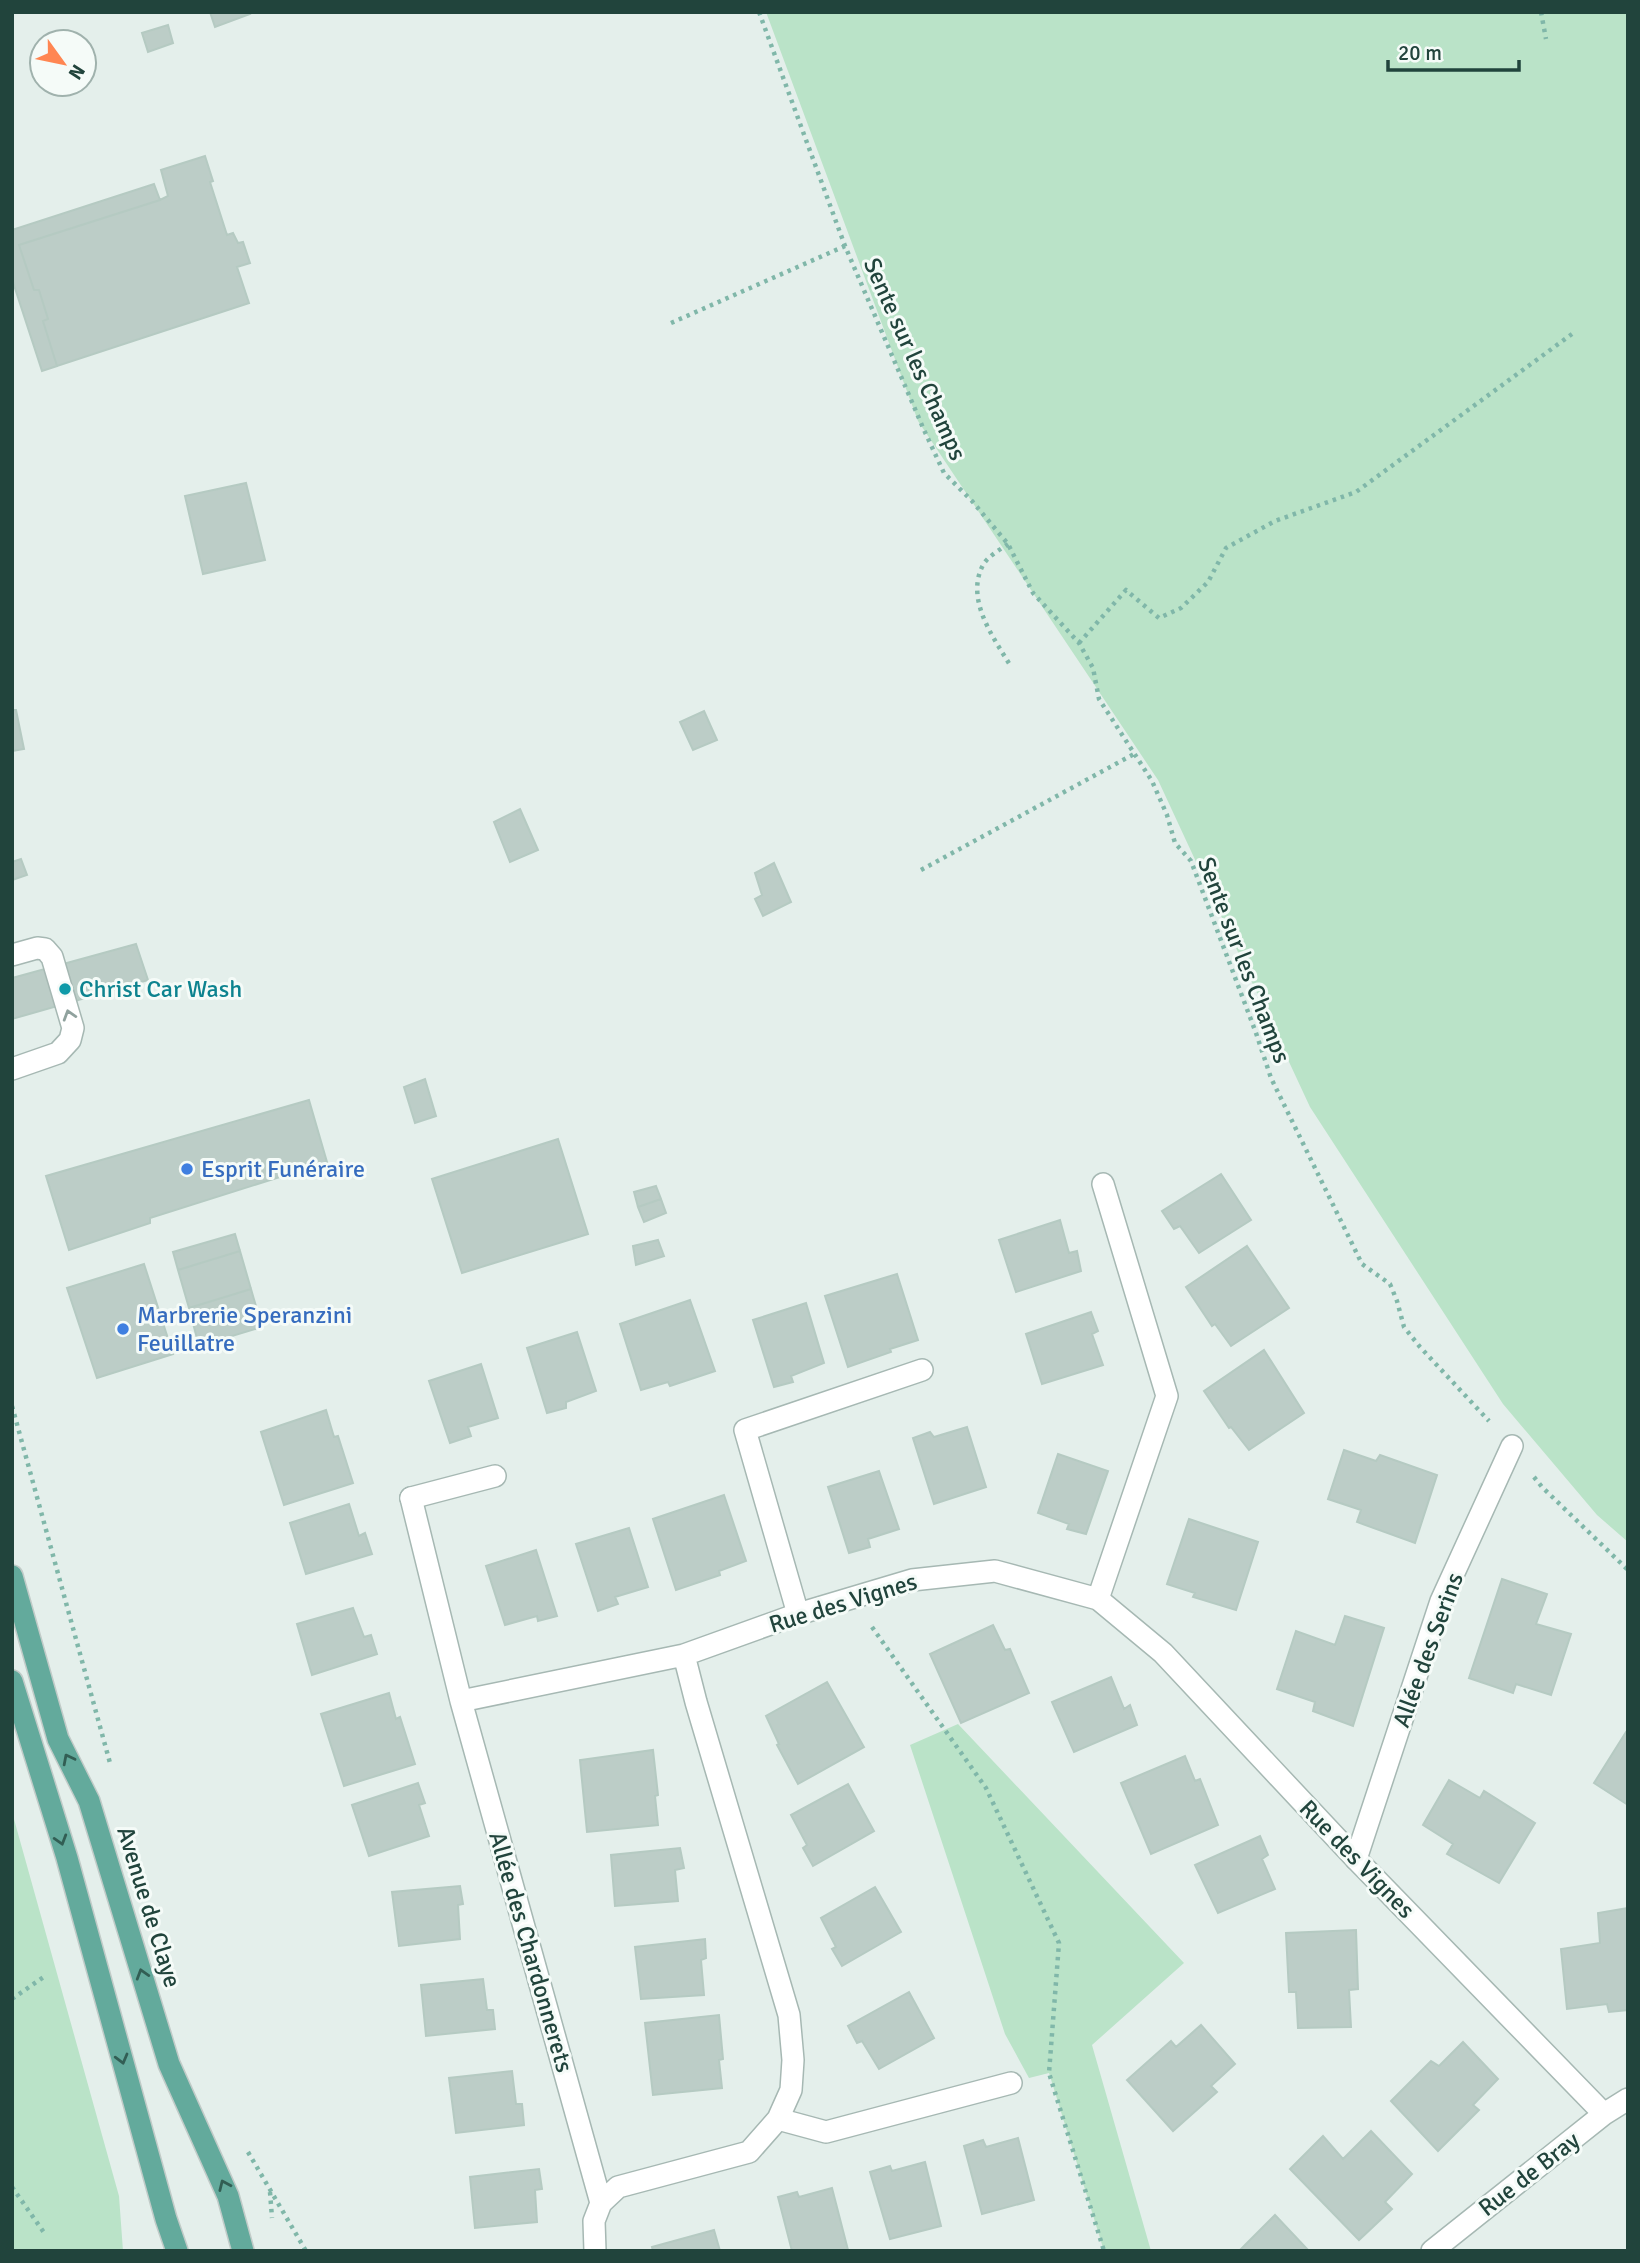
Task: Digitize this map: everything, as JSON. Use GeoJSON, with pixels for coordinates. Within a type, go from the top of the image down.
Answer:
{"type":"FeatureCollection","features":[{"type":"Feature","properties":{"kind":"main road","name":"Avenue de Claye"},"geometry":{"type":"LineString","coordinates":[[12,1576],[58,1739],[89,1801],[169,2064],[228,2196],[243,2251]]}},
{"type":"Feature","properties":{"kind":"main road"},"geometry":{"type":"LineString","coordinates":[[12,1681],[21,1738],[67,1858],[177,2251]]}},
{"type":"Feature","properties":{"kind":"street"},"geometry":{"type":"LineString","coordinates":[[12,954],[37,947],[45,949],[52,957],[73,1027],[71,1040],[58,1053],[12,1069]]}},
{"type":"Feature","properties":{"kind":"street"},"geometry":{"type":"LineString","coordinates":[[1098,1599],[1167,1396],[1102,1184]]}},
{"type":"Feature","properties":{"kind":"street"},"geometry":{"type":"LineString","coordinates":[[798,1614],[744,1430],[922,1370]]}},
{"type":"Feature","properties":{"kind":"street","name":"Allée des Serins"},"geometry":{"type":"LineString","coordinates":[[1356,1859],[1441,1601],[1512,1446]]}},
{"type":"Feature","properties":{"kind":"street","name":"Allée des Chardonnerets"},"geometry":{"type":"LineString","coordinates":[[495,1476],[411,1498],[461,1701],[601,2203]]}},
{"type":"Feature","properties":{"kind":"street","name":"Rue des Vignes"},"geometry":{"type":"LineString","coordinates":[[684,1655],[798,1614],[912,1580],[995,1571],[1098,1599],[1163,1653],[1356,1859],[1604,2114]]}},
{"type":"Feature","properties":{"kind":"street"},"geometry":{"type":"LineString","coordinates":[[461,1701],[684,1655],[789,2015],[793,2060],[791,2090],[778,2119],[748,2152],[618,2187],[601,2203],[594,2221],[596,2251]]}},
{"type":"Feature","properties":{"kind":"street"},"geometry":{"type":"LineString","coordinates":[[778,2119],[825,2133],[1012,2083]]}},
{"type":"Feature","properties":{"kind":"street","name":"Rue de Bray"},"geometry":{"type":"LineString","coordinates":[[1432,2251],[1604,2114],[1628,2099]]}},
{"type":"Feature","properties":{"kind":"path","name":"Sente sur les Champs"},"geometry":{"type":"LineString","coordinates":[[759,12],[845,246],[944,473],[1008,544],[1033,593],[1079,643],[1093,668],[1099,699],[1152,781],[1167,815],[1175,843],[1191,861],[1271,1078],[1362,1264],[1390,1284],[1404,1326],[1420,1347],[1512,1446],[1542,1487],[1628,1570]]}},
{"type":"Feature","properties":{"kind":"path"},"geometry":{"type":"LineString","coordinates":[[1541,12],[1546,39]]}},
{"type":"Feature","properties":{"kind":"path"},"geometry":{"type":"LineString","coordinates":[[671,323],[845,246]]}},
{"type":"Feature","properties":{"kind":"path"},"geometry":{"type":"LineString","coordinates":[[1079,643],[1126,590],[1159,618],[1181,608],[1208,582],[1226,548],[1275,522],[1356,492],[1572,334]]}},
{"type":"Feature","properties":{"kind":"path"},"geometry":{"type":"LineString","coordinates":[[1008,544],[984,564],[976,590],[987,628],[1010,665]]}},
{"type":"Feature","properties":{"kind":"path"},"geometry":{"type":"LineString","coordinates":[[921,870],[1134,754]]}},
{"type":"Feature","properties":{"kind":"path"},"geometry":{"type":"LineString","coordinates":[[12,1406],[111,1764]]}},
{"type":"Feature","properties":{"kind":"path"},"geometry":{"type":"LineString","coordinates":[[867,1620],[986,1788],[1059,1943],[1049,2073],[1104,2251]]}},
{"type":"Feature","properties":{"kind":"path"},"geometry":{"type":"LineString","coordinates":[[12,1999],[45,1976]]}},
{"type":"Feature","properties":{"kind":"path"},"geometry":{"type":"LineString","coordinates":[[247,2150],[306,2251]]}},
{"type":"Feature","properties":{"kind":"path"},"geometry":{"type":"LineString","coordinates":[[12,2187],[45,2234]]}},
{"type":"Feature","properties":{"kind":"green space"},"geometry":{"type":"Polygon","coordinates":[[[766,12],[1628,12],[1628,1542],[1597,1515],[1503,1404],[1310,1107],[1158,780],[918,421],[766,12]]]}},
{"type":"Feature","properties":{"kind":"green space"},"geometry":{"type":"Polygon","coordinates":[[[958,1724],[1184,1963],[1092,2045],[1151,2251],[1104,2251],[1049,2073],[1029,2078],[1005,2034],[910,1745],[958,1724]]]}},
{"type":"Feature","properties":{"kind":"green space"},"geometry":{"type":"Polygon","coordinates":[[[12,1812],[119,2196],[123,2251],[12,2251],[12,1812]]]}},
{"type":"Feature","properties":{"kind":"building"},"geometry":{"type":"Polygon","coordinates":[[[210,12],[249,12],[250,14],[215,27],[210,12]]]}},
{"type":"Feature","properties":{"kind":"building"},"geometry":{"type":"Polygon","coordinates":[[[168,25],[173,43],[148,52],[142,33],[168,25]]]}},
{"type":"Feature","properties":{"kind":"building"},"geometry":{"type":"Polygon","coordinates":[[[205,156],[213,181],[210,182],[227,235],[233,233],[238,243],[243,242],[250,263],[237,267],[249,303],[57,366],[43,321],[48,319],[39,290],[34,290],[19,245],[160,200],[168,196],[161,170],[205,156]]]}},
{"type":"Feature","properties":{"kind":"building"},"geometry":{"type":"Polygon","coordinates":[[[154,184],[160,200],[19,245],[34,290],[39,290],[48,319],[43,321],[57,366],[42,371],[12,279],[12,230],[154,184]]]}},
{"type":"Feature","properties":{"kind":"building"},"geometry":{"type":"Polygon","coordinates":[[[246,483],[265,560],[203,574],[185,496],[246,483]]]}},
{"type":"Feature","properties":{"kind":"building"},"geometry":{"type":"Polygon","coordinates":[[[12,710],[16,710],[24,749],[12,751],[12,710]]]}},
{"type":"Feature","properties":{"kind":"building"},"geometry":{"type":"Polygon","coordinates":[[[704,711],[717,740],[693,750],[680,722],[704,711]]]}},
{"type":"Feature","properties":{"kind":"building"},"geometry":{"type":"Polygon","coordinates":[[[520,809],[538,850],[510,862],[494,822],[520,809]]]}},
{"type":"Feature","properties":{"kind":"building"},"geometry":{"type":"Polygon","coordinates":[[[21,859],[27,875],[12,880],[12,862],[21,859]]]}},
{"type":"Feature","properties":{"kind":"building"},"geometry":{"type":"Polygon","coordinates":[[[774,863],[791,902],[763,916],[755,899],[762,895],[755,873],[774,863]]]}},
{"type":"Feature","properties":{"kind":"building","name":"Christ Car Wash"},"geometry":{"type":"Polygon","coordinates":[[[136,944],[148,980],[12,1019],[12,978],[136,944]]]}},
{"type":"Feature","properties":{"kind":"building"},"geometry":{"type":"Polygon","coordinates":[[[425,1079],[436,1116],[415,1123],[404,1087],[425,1079]]]}},
{"type":"Feature","properties":{"kind":"building","name":"Esprit Funéraire"},"geometry":{"type":"Polygon","coordinates":[[[309,1100],[327,1162],[150,1218],[150,1223],[69,1250],[46,1176],[309,1100]]]}},
{"type":"Feature","properties":{"kind":"building"},"geometry":{"type":"Polygon","coordinates":[[[558,1139],[588,1234],[462,1273],[432,1179],[558,1139]]]}},
{"type":"Feature","properties":{"kind":"building"},"geometry":{"type":"Polygon","coordinates":[[[1221,1174],[1251,1220],[1199,1253],[1180,1226],[1174,1229],[1162,1211],[1221,1174]]]}},
{"type":"Feature","properties":{"kind":"building"},"geometry":{"type":"Polygon","coordinates":[[[656,1186],[661,1199],[638,1207],[634,1192],[656,1186]]]}},
{"type":"Feature","properties":{"kind":"building"},"geometry":{"type":"Polygon","coordinates":[[[661,1199],[666,1213],[644,1222],[638,1207],[661,1199]]]}},
{"type":"Feature","properties":{"kind":"building"},"geometry":{"type":"Polygon","coordinates":[[[1060,1220],[1069,1253],[1077,1251],[1081,1271],[1016,1292],[999,1240],[1060,1220]]]}},
{"type":"Feature","properties":{"kind":"building"},"geometry":{"type":"Polygon","coordinates":[[[235,1234],[240,1251],[178,1270],[173,1252],[235,1234]]]}},
{"type":"Feature","properties":{"kind":"building"},"geometry":{"type":"Polygon","coordinates":[[[658,1240],[664,1256],[636,1265],[633,1246],[658,1240]]]}},
{"type":"Feature","properties":{"kind":"building"},"geometry":{"type":"Polygon","coordinates":[[[1247,1246],[1289,1308],[1231,1346],[1215,1324],[1212,1326],[1186,1287],[1247,1246]]]}},
{"type":"Feature","properties":{"kind":"building"},"geometry":{"type":"Polygon","coordinates":[[[240,1251],[251,1289],[189,1308],[178,1270],[240,1251]]]}},
{"type":"Feature","properties":{"kind":"building","name":"Marbrerie Speranzini Feuillatre"},"geometry":{"type":"Polygon","coordinates":[[[144,1264],[173,1354],[97,1378],[67,1288],[144,1264]]]}},
{"type":"Feature","properties":{"kind":"building"},"geometry":{"type":"Polygon","coordinates":[[[897,1274],[918,1340],[848,1367],[825,1296],[897,1274]]]}},
{"type":"Feature","properties":{"kind":"building"},"geometry":{"type":"Polygon","coordinates":[[[251,1289],[262,1327],[199,1346],[189,1308],[251,1289]]]}},
{"type":"Feature","properties":{"kind":"building"},"geometry":{"type":"Polygon","coordinates":[[[690,1300],[715,1371],[670,1386],[668,1382],[641,1390],[620,1324],[690,1300]]]}},
{"type":"Feature","properties":{"kind":"building"},"geometry":{"type":"Polygon","coordinates":[[[806,1303],[824,1363],[791,1376],[793,1382],[774,1387],[753,1320],[806,1303]]]}},
{"type":"Feature","properties":{"kind":"building"},"geometry":{"type":"Polygon","coordinates":[[[1091,1312],[1098,1331],[1092,1334],[1103,1365],[1042,1384],[1026,1334],[1091,1312]]]}},
{"type":"Feature","properties":{"kind":"building"},"geometry":{"type":"Polygon","coordinates":[[[577,1332],[596,1391],[566,1402],[566,1408],[547,1413],[527,1348],[577,1332]]]}},
{"type":"Feature","properties":{"kind":"building"},"geometry":{"type":"Polygon","coordinates":[[[1264,1350],[1304,1413],[1249,1450],[1231,1427],[1229,1428],[1204,1391],[1264,1350]]]}},
{"type":"Feature","properties":{"kind":"building"},"geometry":{"type":"Polygon","coordinates":[[[481,1364],[498,1418],[468,1427],[471,1436],[450,1443],[429,1381],[481,1364]]]}},
{"type":"Feature","properties":{"kind":"building"},"geometry":{"type":"Polygon","coordinates":[[[326,1410],[334,1437],[338,1436],[353,1483],[284,1505],[261,1432],[326,1410]]]}},
{"type":"Feature","properties":{"kind":"building"},"geometry":{"type":"Polygon","coordinates":[[[967,1427],[986,1487],[934,1504],[913,1438],[930,1432],[934,1437],[967,1427]]]}},
{"type":"Feature","properties":{"kind":"building"},"geometry":{"type":"Polygon","coordinates":[[[1344,1450],[1376,1461],[1380,1455],[1437,1475],[1415,1543],[1357,1522],[1361,1510],[1328,1499],[1344,1450]]]}},
{"type":"Feature","properties":{"kind":"building"},"geometry":{"type":"Polygon","coordinates":[[[1058,1454],[1108,1471],[1086,1534],[1067,1529],[1069,1524],[1038,1513],[1058,1454]]]}},
{"type":"Feature","properties":{"kind":"building"},"geometry":{"type":"Polygon","coordinates":[[[879,1471],[899,1529],[868,1539],[870,1547],[849,1553],[828,1487],[879,1471]]]}},
{"type":"Feature","properties":{"kind":"building"},"geometry":{"type":"Polygon","coordinates":[[[724,1495],[746,1561],[719,1571],[720,1575],[676,1590],[653,1519],[724,1495]]]}},
{"type":"Feature","properties":{"kind":"building"},"geometry":{"type":"Polygon","coordinates":[[[349,1504],[359,1536],[365,1533],[372,1554],[306,1574],[290,1523],[349,1504]]]}},
{"type":"Feature","properties":{"kind":"building"},"geometry":{"type":"Polygon","coordinates":[[[1189,1519],[1258,1542],[1236,1610],[1193,1597],[1195,1593],[1167,1584],[1189,1519]]]}},
{"type":"Feature","properties":{"kind":"building"},"geometry":{"type":"Polygon","coordinates":[[[629,1528],[648,1587],[615,1597],[618,1604],[598,1611],[576,1544],[629,1528]]]}},
{"type":"Feature","properties":{"kind":"building"},"geometry":{"type":"Polygon","coordinates":[[[536,1550],[557,1616],[538,1621],[537,1616],[505,1625],[486,1566],[536,1550]]]}},
{"type":"Feature","properties":{"kind":"building"},"geometry":{"type":"Polygon","coordinates":[[[1502,1579],[1547,1594],[1536,1624],[1571,1634],[1551,1695],[1516,1684],[1513,1693],[1469,1678],[1502,1579]]]}},
{"type":"Feature","properties":{"kind":"building"},"geometry":{"type":"Polygon","coordinates":[[[353,1608],[364,1637],[371,1635],[377,1654],[312,1675],[297,1624],[353,1608]]]}},
{"type":"Feature","properties":{"kind":"building"},"geometry":{"type":"Polygon","coordinates":[[[1345,1616],[1384,1628],[1353,1726],[1313,1711],[1315,1702],[1277,1689],[1296,1631],[1335,1645],[1345,1616]]]}},
{"type":"Feature","properties":{"kind":"building"},"geometry":{"type":"Polygon","coordinates":[[[993,1625],[1005,1650],[1010,1649],[1029,1693],[961,1723],[930,1654],[993,1625]]]}},
{"type":"Feature","properties":{"kind":"building"},"geometry":{"type":"Polygon","coordinates":[[[1111,1677],[1124,1709],[1130,1705],[1137,1725],[1074,1752],[1052,1702],[1111,1677]]]}},
{"type":"Feature","properties":{"kind":"building"},"geometry":{"type":"Polygon","coordinates":[[[827,1682],[864,1747],[798,1784],[777,1745],[779,1744],[766,1716],[827,1682]]]}},
{"type":"Feature","properties":{"kind":"building"},"geometry":{"type":"Polygon","coordinates":[[[389,1693],[396,1719],[400,1717],[415,1764],[344,1786],[321,1714],[389,1693]]]}},
{"type":"Feature","properties":{"kind":"building"},"geometry":{"type":"Polygon","coordinates":[[[1626,1732],[1628,1733],[1628,1805],[1594,1783],[1626,1732]]]}},
{"type":"Feature","properties":{"kind":"building"},"geometry":{"type":"Polygon","coordinates":[[[653,1750],[658,1825],[587,1832],[580,1760],[653,1750]]]}},
{"type":"Feature","properties":{"kind":"building"},"geometry":{"type":"Polygon","coordinates":[[[1185,1756],[1195,1781],[1200,1779],[1218,1825],[1151,1854],[1121,1783],[1185,1756]]]}},
{"type":"Feature","properties":{"kind":"building"},"geometry":{"type":"Polygon","coordinates":[[[1449,1780],[1480,1798],[1484,1791],[1535,1823],[1499,1883],[1447,1854],[1453,1844],[1423,1825],[1449,1780]]]}},
{"type":"Feature","properties":{"kind":"building"},"geometry":{"type":"Polygon","coordinates":[[[418,1783],[425,1803],[419,1805],[429,1836],[369,1856],[352,1805],[418,1783]]]}},
{"type":"Feature","properties":{"kind":"building"},"geometry":{"type":"Polygon","coordinates":[[[848,1784],[874,1831],[813,1866],[803,1848],[807,1845],[791,1815],[848,1784]]]}},
{"type":"Feature","properties":{"kind":"building"},"geometry":{"type":"Polygon","coordinates":[[[1260,1836],[1268,1855],[1262,1859],[1275,1889],[1218,1913],[1195,1865],[1260,1836]]]}},
{"type":"Feature","properties":{"kind":"building"},"geometry":{"type":"Polygon","coordinates":[[[680,1848],[684,1868],[675,1870],[678,1901],[615,1906],[611,1855],[680,1848]]]}},
{"type":"Feature","properties":{"kind":"building"},"geometry":{"type":"Polygon","coordinates":[[[460,1886],[463,1904],[458,1905],[460,1939],[399,1946],[392,1892],[460,1886]]]}},
{"type":"Feature","properties":{"kind":"building"},"geometry":{"type":"Polygon","coordinates":[[[875,1887],[901,1932],[842,1966],[832,1949],[836,1947],[821,1918],[875,1887]]]}},
{"type":"Feature","properties":{"kind":"building"},"geometry":{"type":"Polygon","coordinates":[[[1628,1908],[1628,2010],[1609,2012],[1607,2004],[1567,2009],[1561,1949],[1600,1943],[1598,1913],[1628,1908]]]}},
{"type":"Feature","properties":{"kind":"building"},"geometry":{"type":"Polygon","coordinates":[[[1356,1930],[1358,1989],[1349,1990],[1351,2027],[1298,2028],[1296,1992],[1289,1992],[1286,1933],[1356,1930]]]}},
{"type":"Feature","properties":{"kind":"building"},"geometry":{"type":"Polygon","coordinates":[[[705,1939],[706,1958],[701,1960],[704,1995],[641,1999],[635,1947],[705,1939]]]}},
{"type":"Feature","properties":{"kind":"building"},"geometry":{"type":"Polygon","coordinates":[[[483,1979],[487,2010],[493,2010],[495,2029],[426,2036],[421,1985],[483,1979]]]}},
{"type":"Feature","properties":{"kind":"building"},"geometry":{"type":"Polygon","coordinates":[[[909,1992],[934,2038],[879,2069],[862,2041],[857,2043],[848,2026],[909,1992]]]}},
{"type":"Feature","properties":{"kind":"building"},"geometry":{"type":"Polygon","coordinates":[[[719,2015],[723,2059],[719,2060],[722,2088],[653,2095],[645,2023],[719,2015]]]}},
{"type":"Feature","properties":{"kind":"building"},"geometry":{"type":"Polygon","coordinates":[[[1201,2025],[1235,2064],[1211,2086],[1217,2092],[1173,2131],[1127,2080],[1171,2041],[1176,2047],[1201,2025]]]}},
{"type":"Feature","properties":{"kind":"building"},"geometry":{"type":"Polygon","coordinates":[[[1463,2042],[1498,2079],[1473,2105],[1479,2110],[1438,2151],[1391,2101],[1431,2061],[1439,2066],[1463,2042]]]}},
{"type":"Feature","properties":{"kind":"building"},"geometry":{"type":"Polygon","coordinates":[[[512,2071],[516,2104],[522,2104],[524,2125],[456,2133],[449,2078],[512,2071]]]}},
{"type":"Feature","properties":{"kind":"building"},"geometry":{"type":"Polygon","coordinates":[[[1371,2131],[1412,2174],[1385,2202],[1392,2209],[1359,2240],[1290,2169],[1323,2136],[1343,2159],[1371,2131]]]}},
{"type":"Feature","properties":{"kind":"building"},"geometry":{"type":"Polygon","coordinates":[[[1018,2138],[1034,2200],[982,2214],[964,2146],[983,2140],[986,2147],[1018,2138]]]}},
{"type":"Feature","properties":{"kind":"building"},"geometry":{"type":"Polygon","coordinates":[[[925,2162],[941,2226],[890,2239],[870,2172],[890,2166],[892,2171],[925,2162]]]}},
{"type":"Feature","properties":{"kind":"building"},"geometry":{"type":"Polygon","coordinates":[[[539,2169],[542,2189],[535,2190],[537,2222],[475,2228],[470,2177],[539,2169]]]}},
{"type":"Feature","properties":{"kind":"building"},"geometry":{"type":"Polygon","coordinates":[[[832,2188],[848,2250],[792,2251],[778,2197],[797,2192],[799,2197],[832,2188]]]}},
{"type":"Feature","properties":{"kind":"building"},"geometry":{"type":"Polygon","coordinates":[[[1275,2215],[1309,2251],[1239,2251],[1275,2215]]]}},
{"type":"Feature","properties":{"kind":"building"},"geometry":{"type":"Polygon","coordinates":[[[714,2230],[720,2251],[653,2251],[652,2247],[714,2230]]]}},
{"type":"Feature","properties":{"kind":"place","name":"Christ Car Wash"},"geometry":{"type":"Point","coordinates":[65,989]}},
{"type":"Feature","properties":{"kind":"place","name":"Esprit Funéraire"},"geometry":{"type":"Point","coordinates":[187,1169]}},
{"type":"Feature","properties":{"kind":"place","name":"Marbrerie Speranzini Feuillatre"},"geometry":{"type":"Point","coordinates":[123,1329]}}]}
